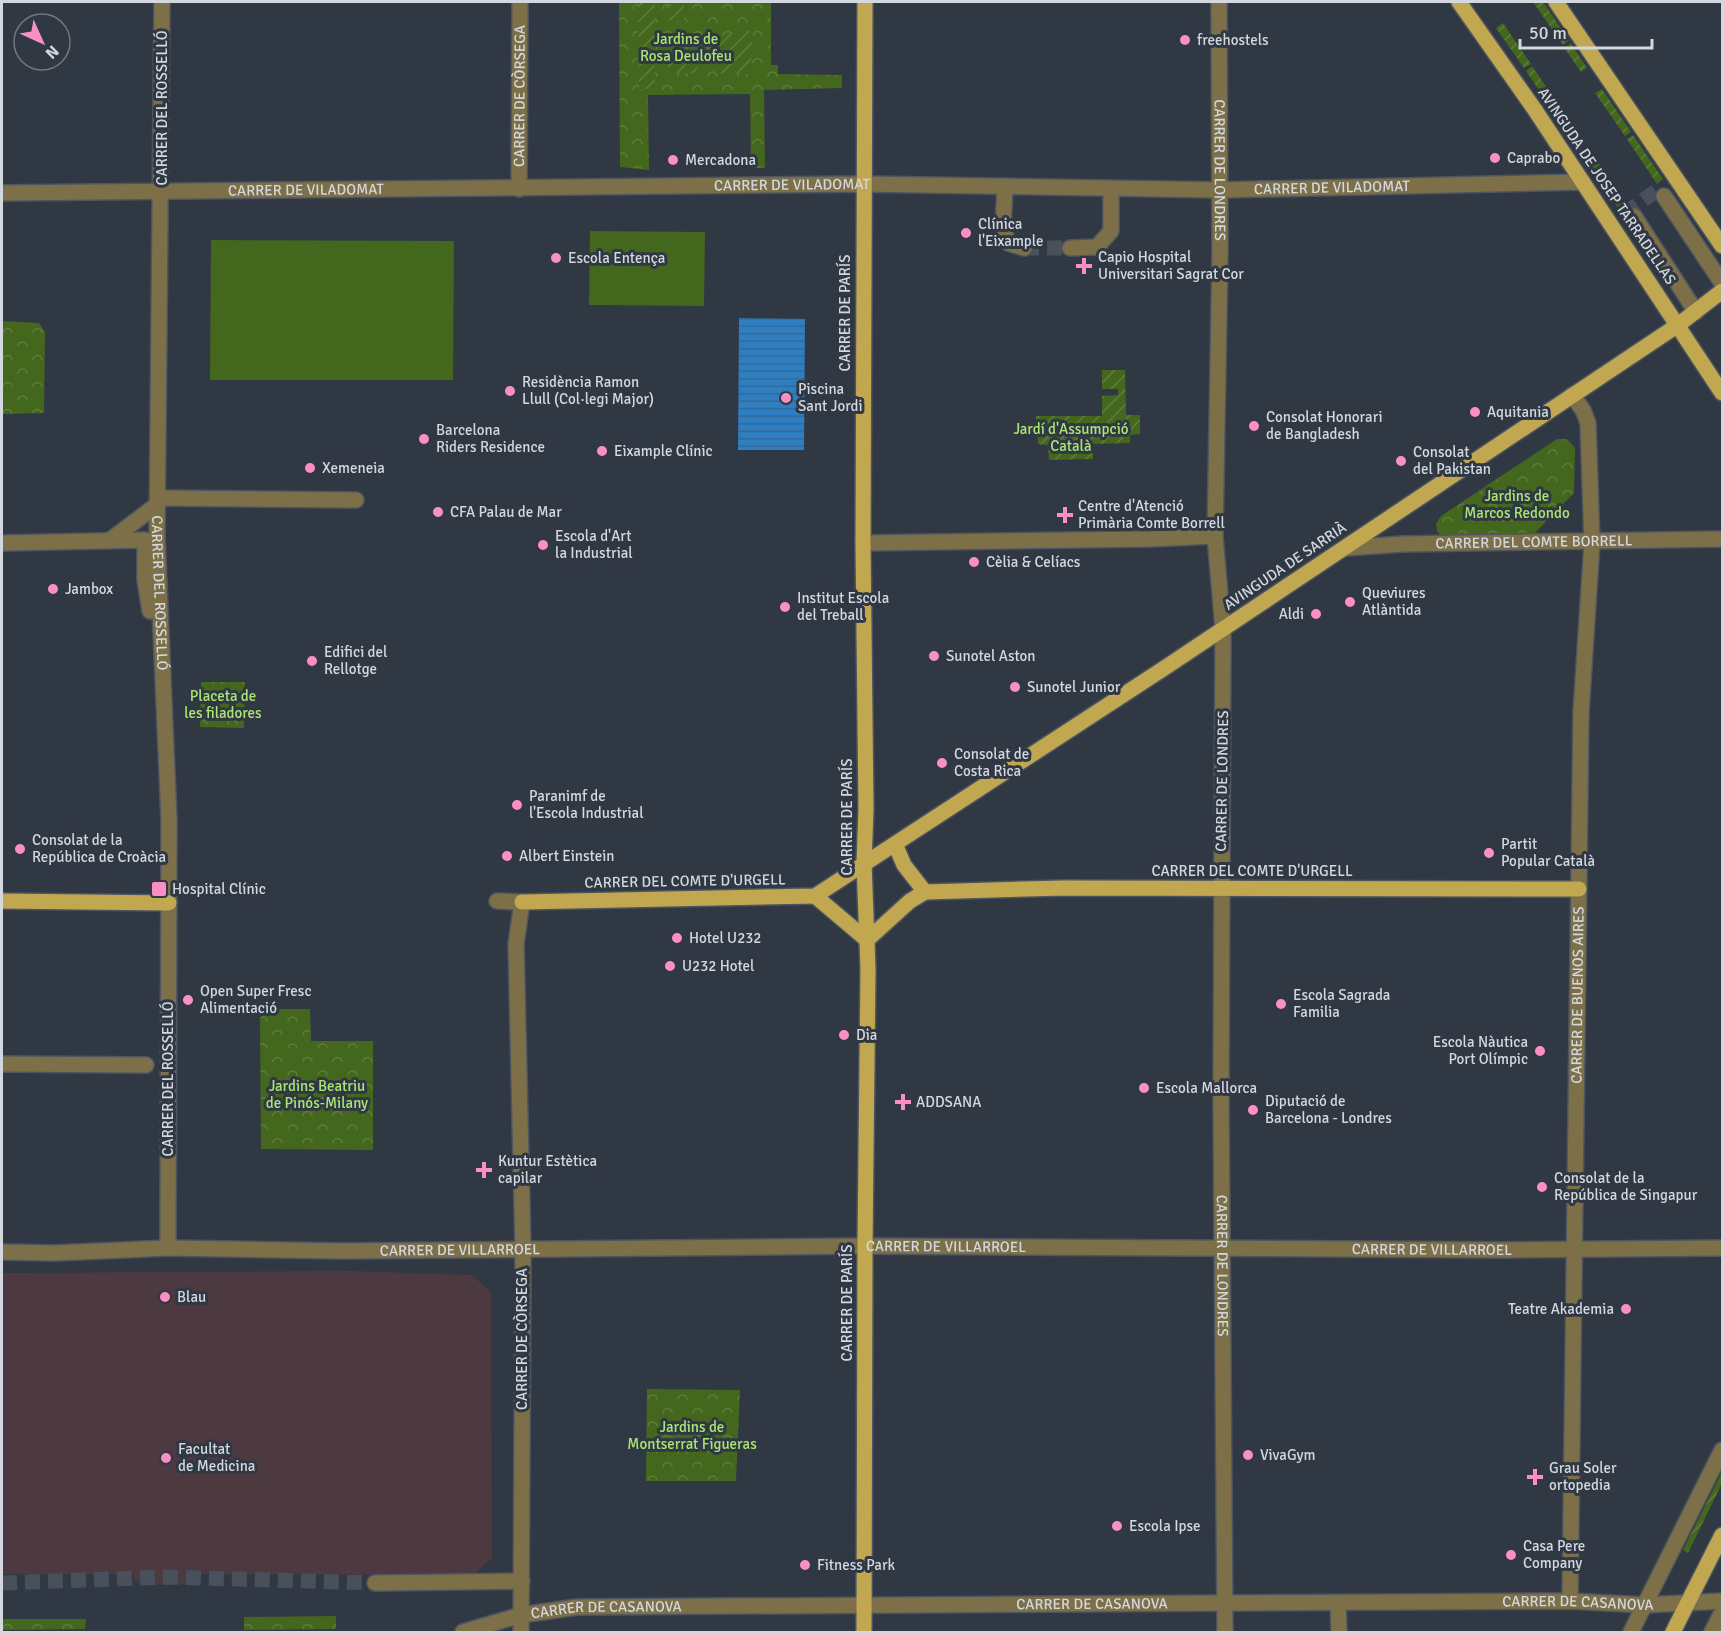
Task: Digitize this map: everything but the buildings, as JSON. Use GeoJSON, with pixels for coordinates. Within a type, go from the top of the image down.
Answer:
{"type":"FeatureCollection","features":[{"type":"Feature","properties":{"kind":"main road","name":"CARRER DE PARÍS"},"geometry":{"type":"LineString","coordinates":[[864,1632],[867,940],[864,863],[866,809],[863,543],[865,2]]}},
{"type":"Feature","properties":{"kind":"main road","name":"AVINGUDA DE JOSEP TARRADELLAS"},"geometry":{"type":"LineString","coordinates":[[1459,2],[1583,182],[1722,393]]}},
{"type":"Feature","properties":{"kind":"main road"},"geometry":{"type":"LineString","coordinates":[[1556,2],[1722,246]]}},
{"type":"Feature","properties":{"kind":"main road","name":"AVINGUDA DE SARRIÀ"},"geometry":{"type":"LineString","coordinates":[[864,863],[1345,548],[1678,325],[1722,291]]}},
{"type":"Feature","properties":{"kind":"main road"},"geometry":{"type":"LineString","coordinates":[[864,863],[815,896],[867,940],[910,901],[925,892],[904,865],[895,844]]}},
{"type":"Feature","properties":{"kind":"main road","name":"CARRER DEL COMTE D'URGELL"},"geometry":{"type":"LineString","coordinates":[[925,892],[1063,888],[1580,889]]}},
{"type":"Feature","properties":{"kind":"main road","name":"CARRER DEL COMTE D'URGELL"},"geometry":{"type":"LineString","coordinates":[[522,902],[815,896]]}},
{"type":"Feature","properties":{"kind":"main road"},"geometry":{"type":"LineString","coordinates":[[2,901],[169,903]]}},
{"type":"Feature","properties":{"kind":"main road"},"geometry":{"type":"LineString","coordinates":[[1673,1632],[1722,1535]]}},
{"type":"Feature","properties":{"kind":"street","name":"CARRER DEL ROSSELLÓ"},"geometry":{"type":"LineString","coordinates":[[162,2],[162,192],[154,499],[169,812],[168,1248]]}},
{"type":"Feature","properties":{"kind":"street","name":"CARRER DE CÒRSEGA"},"geometry":{"type":"LineString","coordinates":[[519,189],[520,2]]}},
{"type":"Feature","properties":{"kind":"street","name":"CARRER DE LONDRES"},"geometry":{"type":"LineString","coordinates":[[1219,2],[1220,190],[1215,536],[1223,629],[1221,890],[1224,1632]]}},
{"type":"Feature","properties":{"kind":"street","name":"CARRER DE VILADOMAT"},"geometry":{"type":"LineString","coordinates":[[2,193],[864,184],[1220,190],[1583,182]]}},
{"type":"Feature","properties":{"kind":"street"},"geometry":{"type":"LineString","coordinates":[[1005,186],[1003,228],[1008,243],[1024,248]]}},
{"type":"Feature","properties":{"kind":"street"},"geometry":{"type":"LineString","coordinates":[[1070,248],[1097,247],[1111,231],[1111,188]]}},
{"type":"Feature","properties":{"kind":"street"},"geometry":{"type":"LineString","coordinates":[[1664,196],[1722,283]]}},
{"type":"Feature","properties":{"kind":"street"},"geometry":{"type":"LineString","coordinates":[[1634,216],[1696,312]]}},
{"type":"Feature","properties":{"kind":"street","name":"CARRER DE BUENOS AIRES"},"geometry":{"type":"LineString","coordinates":[[1570,1601],[1581,712],[1592,543],[1588,423],[1583,410],[1572,395]]}},
{"type":"Feature","properties":{"kind":"street"},"geometry":{"type":"LineString","coordinates":[[110,540],[154,499],[356,500]]}},
{"type":"Feature","properties":{"kind":"street"},"geometry":{"type":"LineString","coordinates":[[150,611],[145,580],[145,540],[154,499]]}},
{"type":"Feature","properties":{"kind":"street"},"geometry":{"type":"LineString","coordinates":[[863,543],[1136,540],[1215,536]]}},
{"type":"Feature","properties":{"kind":"street","name":"CARRER DEL COMTE BORRELL"},"geometry":{"type":"LineString","coordinates":[[1345,548],[1403,544],[1592,543],[1722,539]]}},
{"type":"Feature","properties":{"kind":"street"},"geometry":{"type":"LineString","coordinates":[[2,543],[145,540]]}},
{"type":"Feature","properties":{"kind":"street","name":"CARRER DEL COMTE D'URGELL"},"geometry":{"type":"LineString","coordinates":[[497,901],[522,902]]}},
{"type":"Feature","properties":{"kind":"street","name":"CARRER DE CÒRSEGA"},"geometry":{"type":"LineString","coordinates":[[522,902],[516,962],[523,1249],[522,1632]]}},
{"type":"Feature","properties":{"kind":"street"},"geometry":{"type":"LineString","coordinates":[[2,1064],[146,1065]]}},
{"type":"Feature","properties":{"kind":"street","name":"CARRER DE VILLARROEL"},"geometry":{"type":"LineString","coordinates":[[2,1252],[54,1253],[168,1248],[523,1249],[865,1246],[1722,1248]]}},
{"type":"Feature","properties":{"kind":"street"},"geometry":{"type":"LineString","coordinates":[[1631,1632],[1722,1450]]}},
{"type":"Feature","properties":{"kind":"street"},"geometry":{"type":"LineString","coordinates":[[375,1583],[522,1581]]}},
{"type":"Feature","properties":{"kind":"street","name":"CARRER DE CASANOVA"},"geometry":{"type":"LineString","coordinates":[[462,1632],[521,1615],[577,1607],[1570,1601],[1645,1605],[1722,1601]]}},
{"type":"Feature","properties":{"kind":"street"},"geometry":{"type":"LineString","coordinates":[[1338,1603],[1339,1632]]}},
{"type":"Feature","properties":{"kind":"street"},"geometry":{"type":"LineString","coordinates":[[1712,1632],[1722,1612]]}},
{"type":"Feature","properties":{"kind":"shaded area"},"geometry":{"type":"Polygon","coordinates":[[[350,1271],[472,1275],[491,1292],[492,1558],[473,1575],[198,1574],[192,1584],[164,1585],[140,1584],[135,1581],[133,1574],[2,1574],[2,1273],[350,1271]]]}},
{"type":"Feature","properties":{"kind":"green space","name":"Jardins de Rosa Deulofeu"},"geometry":{"type":"Polygon","coordinates":[[[619,2],[771,2],[771,65],[778,65],[778,74],[842,75],[842,88],[764,90],[765,168],[751,168],[750,94],[648,95],[649,170],[620,167],[619,2]]]}},
{"type":"Feature","properties":{"kind":"green space"},"geometry":{"type":"Polygon","coordinates":[[[638,2],[655,2],[655,89],[639,89],[638,2]]]}},
{"type":"Feature","properties":{"kind":"green space"},"geometry":{"type":"Polygon","coordinates":[[[1533,2],[1543,2],[1569,40],[1563,45],[1533,2]]]}},
{"type":"Feature","properties":{"kind":"green space"},"geometry":{"type":"Polygon","coordinates":[[[667,6],[684,6],[684,21],[667,21],[667,6]]]}},
{"type":"Feature","properties":{"kind":"green space"},"geometry":{"type":"Polygon","coordinates":[[[1503,23],[1531,64],[1524,68],[1496,28],[1503,23]]]}},
{"type":"Feature","properties":{"kind":"green space"},"geometry":{"type":"Polygon","coordinates":[[[753,30],[750,74],[720,73],[720,36],[753,30]]]}},
{"type":"Feature","properties":{"kind":"green space"},"geometry":{"type":"Polygon","coordinates":[[[1571,43],[1587,68],[1581,72],[1565,49],[1571,43]]]}},
{"type":"Feature","properties":{"kind":"green space"},"geometry":{"type":"Polygon","coordinates":[[[668,53],[697,53],[697,73],[668,73],[668,53]]]}},
{"type":"Feature","properties":{"kind":"green space"},"geometry":{"type":"Polygon","coordinates":[[[1532,66],[1549,91],[1543,96],[1526,71],[1532,66]]]}},
{"type":"Feature","properties":{"kind":"green space"},"geometry":{"type":"Polygon","coordinates":[[[1602,89],[1631,132],[1625,136],[1595,93],[1602,89]]]}},
{"type":"Feature","properties":{"kind":"green space"},"geometry":{"type":"Polygon","coordinates":[[[1633,135],[1663,179],[1657,184],[1627,139],[1633,135]]]}},
{"type":"Feature","properties":{"kind":"green space"},"geometry":{"type":"Polygon","coordinates":[[[1597,160],[1625,202],[1618,208],[1589,165],[1597,160]]]}},
{"type":"Feature","properties":{"kind":"green space"},"geometry":{"type":"Polygon","coordinates":[[[590,231],[705,232],[704,306],[589,305],[590,231]]]}},
{"type":"Feature","properties":{"kind":"green space"},"geometry":{"type":"Polygon","coordinates":[[[211,240],[454,241],[453,380],[210,380],[211,240]]]}},
{"type":"Feature","properties":{"kind":"green space"},"geometry":{"type":"Polygon","coordinates":[[[2,321],[39,323],[45,332],[44,413],[2,414],[2,321]]]}},
{"type":"Feature","properties":{"kind":"green space","name":"Jardí d'Assumpció Català"},"geometry":{"type":"Polygon","coordinates":[[[1102,370],[1125,370],[1126,415],[1140,415],[1140,434],[1130,435],[1130,443],[1093,444],[1093,459],[1049,460],[1048,445],[1038,444],[1036,416],[1102,416],[1102,396],[1118,395],[1118,389],[1102,389],[1102,370]]]}},
{"type":"Feature","properties":{"kind":"green space","name":"Jardins de Marcos Redondo"},"geometry":{"type":"Polygon","coordinates":[[[1557,439],[1567,439],[1575,448],[1574,493],[1532,536],[1442,537],[1437,531],[1436,524],[1441,516],[1557,439]]]}},
{"type":"Feature","properties":{"kind":"green space","name":"Placeta de les filadores"},"geometry":{"type":"Polygon","coordinates":[[[201,682],[245,682],[244,728],[200,727],[201,682]]]}},
{"type":"Feature","properties":{"kind":"green space","name":"Jardins Beatriu de Pinós-Milany"},"geometry":{"type":"Polygon","coordinates":[[[269,1009],[310,1009],[311,1041],[373,1041],[373,1150],[261,1149],[260,1018],[269,1009]]]}},
{"type":"Feature","properties":{"kind":"green space","name":"Jardins de Montserrat Figueras"},"geometry":{"type":"Polygon","coordinates":[[[647,1389],[740,1390],[736,1481],[646,1481],[647,1389]]]}},
{"type":"Feature","properties":{"kind":"green space"},"geometry":{"type":"Polygon","coordinates":[[[1722,1472],[1722,1483],[1688,1553],[1683,1550],[1722,1472]]]}},
{"type":"Feature","properties":{"kind":"green space"},"geometry":{"type":"Polygon","coordinates":[[[336,1616],[336,1629],[244,1630],[244,1617],[336,1616]]]}},
{"type":"Feature","properties":{"kind":"green space"},"geometry":{"type":"Polygon","coordinates":[[[2,1619],[86,1619],[85,1629],[2,1630],[2,1619]]]}},
{"type":"Feature","properties":{"kind":"water"},"geometry":{"type":"Polygon","coordinates":[[[739,318],[805,319],[804,450],[738,450],[739,318]]]}},
{"type":"Feature","properties":{"kind":"tunnel"},"geometry":{"type":"LineString","coordinates":[[1634,216],[1631,209],[1656,191],[1664,196]]}},
{"type":"Feature","properties":{"kind":"tunnel"},"geometry":{"type":"LineString","coordinates":[[1024,248],[1070,248]]}},
{"type":"Feature","properties":{"kind":"tunnel"},"geometry":{"type":"LineString","coordinates":[[2,1583],[167,1577],[375,1583]]}},
{"type":"Feature","properties":{"kind":"place","name":"freehostels"},"geometry":{"type":"Point","coordinates":[1185,40]}},
{"type":"Feature","properties":{"kind":"place","name":"Caprabo"},"geometry":{"type":"Point","coordinates":[1495,158]}},
{"type":"Feature","properties":{"kind":"place","name":"Mercadona"},"geometry":{"type":"Point","coordinates":[673,160]}},
{"type":"Feature","properties":{"kind":"place","name":"Clínica l'Eixample"},"geometry":{"type":"Point","coordinates":[966,233]}},
{"type":"Feature","properties":{"kind":"place","name":"Escola Entença"},"geometry":{"type":"Point","coordinates":[556,258]}},
{"type":"Feature","properties":{"kind":"place","name":"Capio Hospital Universitari Sagrat Cor"},"geometry":{"type":"Point","coordinates":[1084,266]}},
{"type":"Feature","properties":{"kind":"place","name":"Residència Ramon Llull (Col·legi Major)"},"geometry":{"type":"Point","coordinates":[510,391]}},
{"type":"Feature","properties":{"kind":"place","name":"Piscina Sant Jordi"},"geometry":{"type":"Point","coordinates":[786,398]}},
{"type":"Feature","properties":{"kind":"place","name":"Aquitania"},"geometry":{"type":"Point","coordinates":[1475,412]}},
{"type":"Feature","properties":{"kind":"place","name":"Consolat Honorari de Bangladesh"},"geometry":{"type":"Point","coordinates":[1254,426]}},
{"type":"Feature","properties":{"kind":"place","name":"Barcelona Riders Residence"},"geometry":{"type":"Point","coordinates":[424,439]}},
{"type":"Feature","properties":{"kind":"place","name":"Eixample Clínic"},"geometry":{"type":"Point","coordinates":[602,451]}},
{"type":"Feature","properties":{"kind":"place","name":"Consolat del Pakistan"},"geometry":{"type":"Point","coordinates":[1401,461]}},
{"type":"Feature","properties":{"kind":"place","name":"Xemeneia"},"geometry":{"type":"Point","coordinates":[310,468]}},
{"type":"Feature","properties":{"kind":"place","name":"CFA Palau de Mar"},"geometry":{"type":"Point","coordinates":[438,512]}},
{"type":"Feature","properties":{"kind":"place","name":"Centre d'Atenció Primària Comte Borrell"},"geometry":{"type":"Point","coordinates":[1065,515]}},
{"type":"Feature","properties":{"kind":"place","name":"Escola d'Art la Industrial"},"geometry":{"type":"Point","coordinates":[543,545]}},
{"type":"Feature","properties":{"kind":"place","name":"Cèlia & Celíacs"},"geometry":{"type":"Point","coordinates":[974,562]}},
{"type":"Feature","properties":{"kind":"place","name":"Jambox"},"geometry":{"type":"Point","coordinates":[53,589]}},
{"type":"Feature","properties":{"kind":"place","name":"Queviures Atlàntida"},"geometry":{"type":"Point","coordinates":[1350,602]}},
{"type":"Feature","properties":{"kind":"place","name":"Institut Escola del Treball"},"geometry":{"type":"Point","coordinates":[785,607]}},
{"type":"Feature","properties":{"kind":"place","name":"Aldi"},"geometry":{"type":"Point","coordinates":[1316,614]}},
{"type":"Feature","properties":{"kind":"place","name":"Sunotel Aston"},"geometry":{"type":"Point","coordinates":[934,656]}},
{"type":"Feature","properties":{"kind":"place","name":"Edifici del Rellotge"},"geometry":{"type":"Point","coordinates":[312,661]}},
{"type":"Feature","properties":{"kind":"place","name":"Sunotel Junior"},"geometry":{"type":"Point","coordinates":[1015,687]}},
{"type":"Feature","properties":{"kind":"place","name":"Consolat de Costa Rica"},"geometry":{"type":"Point","coordinates":[942,763]}},
{"type":"Feature","properties":{"kind":"place","name":"Paranimf de l'Escola Industrial"},"geometry":{"type":"Point","coordinates":[517,805]}},
{"type":"Feature","properties":{"kind":"place","name":"Consolat de la República de Croàcia"},"geometry":{"type":"Point","coordinates":[20,849]}},
{"type":"Feature","properties":{"kind":"place","name":"Partit Popular Català"},"geometry":{"type":"Point","coordinates":[1489,853]}},
{"type":"Feature","properties":{"kind":"place","name":"Albert Einstein"},"geometry":{"type":"Point","coordinates":[507,856]}},
{"type":"Feature","properties":{"kind":"place","name":"Hospital Clínic"},"geometry":{"type":"Point","coordinates":[159,889]}},
{"type":"Feature","properties":{"kind":"place","name":"Hotel U232"},"geometry":{"type":"Point","coordinates":[677,938]}},
{"type":"Feature","properties":{"kind":"place","name":"U232 Hotel"},"geometry":{"type":"Point","coordinates":[670,966]}},
{"type":"Feature","properties":{"kind":"place","name":"Open Super Fresc Alimentació"},"geometry":{"type":"Point","coordinates":[188,1000]}},
{"type":"Feature","properties":{"kind":"place","name":"Escola Sagrada Familia"},"geometry":{"type":"Point","coordinates":[1281,1004]}},
{"type":"Feature","properties":{"kind":"place","name":"Dia"},"geometry":{"type":"Point","coordinates":[844,1035]}},
{"type":"Feature","properties":{"kind":"place","name":"Escola Nàutica Port Olímpic"},"geometry":{"type":"Point","coordinates":[1540,1051]}},
{"type":"Feature","properties":{"kind":"place","name":"Escola Mallorca"},"geometry":{"type":"Point","coordinates":[1144,1088]}},
{"type":"Feature","properties":{"kind":"place","name":"ADDSANA"},"geometry":{"type":"Point","coordinates":[903,1102]}},
{"type":"Feature","properties":{"kind":"place","name":"Diputació de Barcelona - Londres"},"geometry":{"type":"Point","coordinates":[1253,1110]}},
{"type":"Feature","properties":{"kind":"place","name":"Kuntur Estètica capilar"},"geometry":{"type":"Point","coordinates":[484,1170]}},
{"type":"Feature","properties":{"kind":"place","name":"Consolat de la República de Singapur"},"geometry":{"type":"Point","coordinates":[1542,1187]}},
{"type":"Feature","properties":{"kind":"place","name":"Blau"},"geometry":{"type":"Point","coordinates":[165,1297]}},
{"type":"Feature","properties":{"kind":"place","name":"Teatre Akademia"},"geometry":{"type":"Point","coordinates":[1626,1309]}},
{"type":"Feature","properties":{"kind":"place","name":"VivaGym"},"geometry":{"type":"Point","coordinates":[1248,1455]}},
{"type":"Feature","properties":{"kind":"place","name":"Facultat de Medicina"},"geometry":{"type":"Point","coordinates":[166,1458]}},
{"type":"Feature","properties":{"kind":"place","name":"Grau Soler ortopedia"},"geometry":{"type":"Point","coordinates":[1535,1477]}},
{"type":"Feature","properties":{"kind":"place","name":"Escola Ipse"},"geometry":{"type":"Point","coordinates":[1117,1526]}},
{"type":"Feature","properties":{"kind":"place","name":"Casa Pere Company"},"geometry":{"type":"Point","coordinates":[1511,1555]}},
{"type":"Feature","properties":{"kind":"place","name":"Fitness Park"},"geometry":{"type":"Point","coordinates":[805,1565]}}]}
